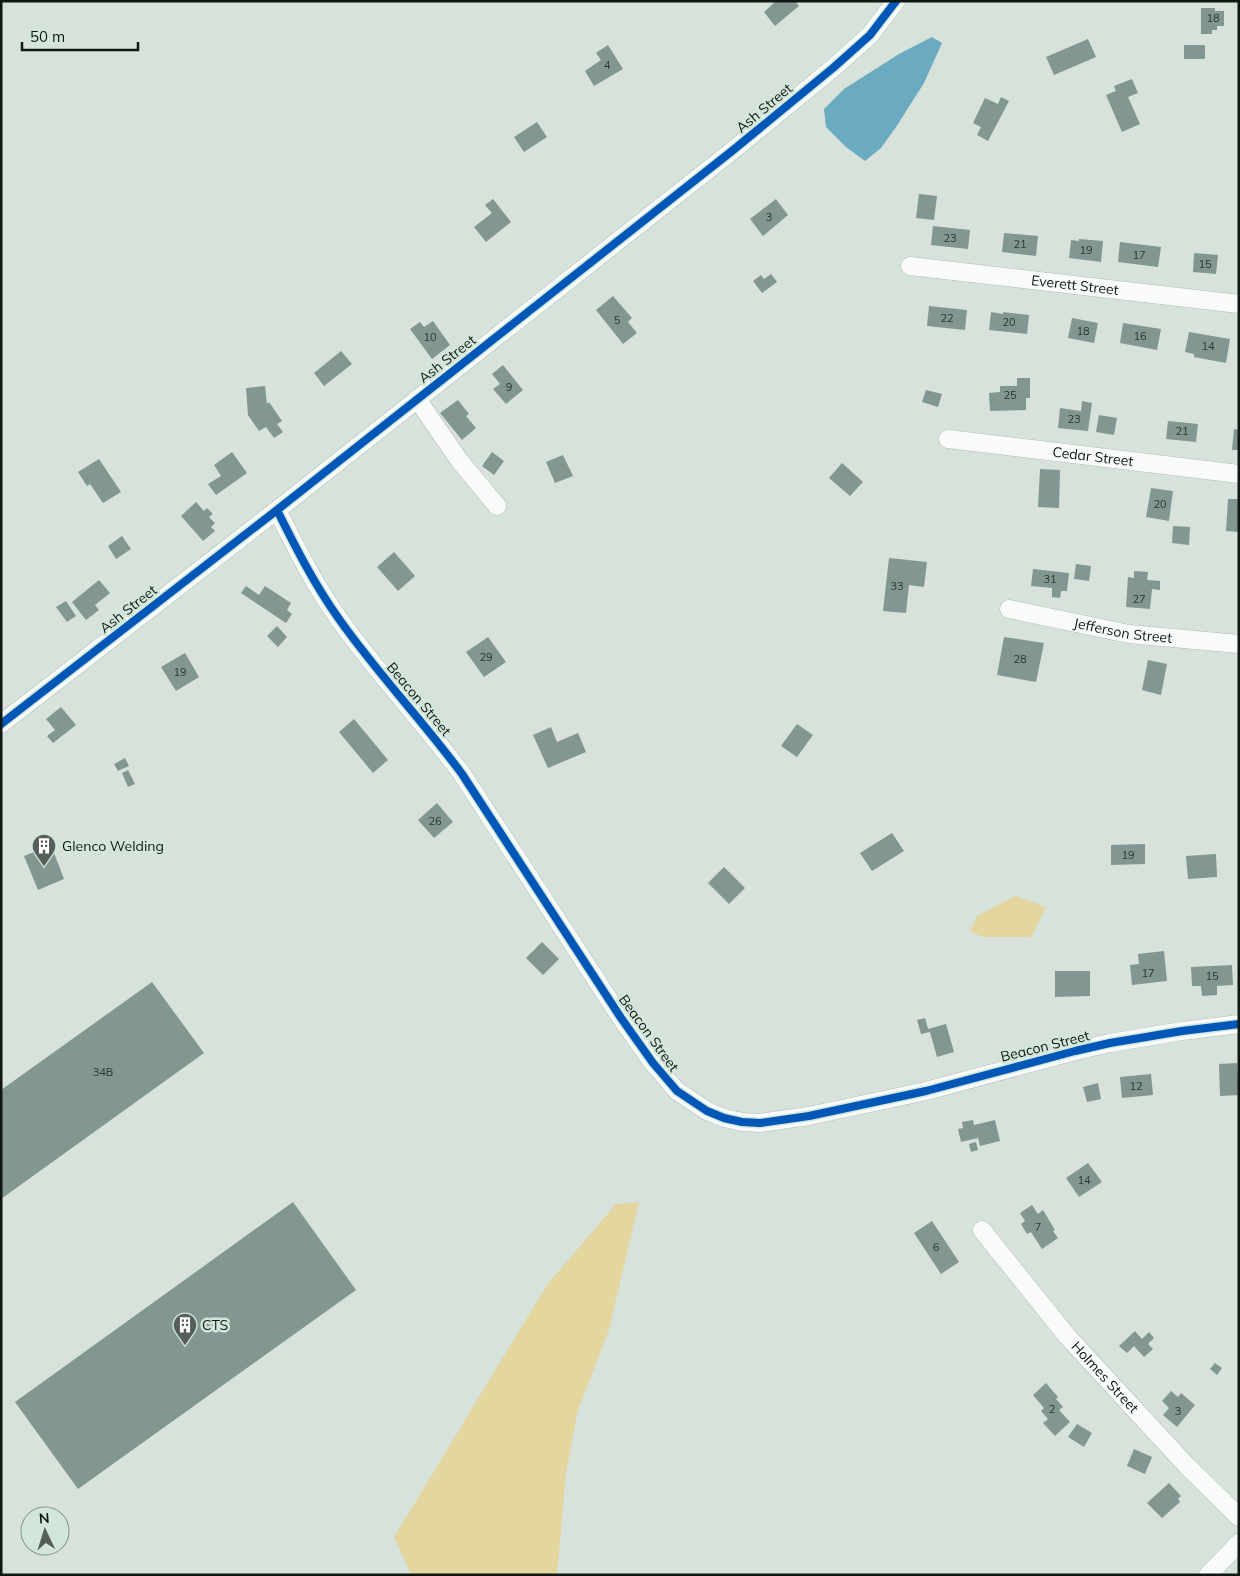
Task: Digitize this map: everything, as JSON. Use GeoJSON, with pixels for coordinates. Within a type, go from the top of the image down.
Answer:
{"type":"FeatureCollection","features":[{"type":"Feature","properties":{"kind":"street","name":"Ash Street"},"geometry":{"type":"LineString","coordinates":[[4,717],[277,510],[732,151],[870,35],[896,1]]}},
{"type":"Feature","properties":{"kind":"street","name":"Everett Street"},"geometry":{"type":"LineString","coordinates":[[910,266],[1239,304]]}},
{"type":"Feature","properties":{"kind":"street"},"geometry":{"type":"LineString","coordinates":[[417,399],[459,460],[497,506]]}},
{"type":"Feature","properties":{"kind":"street","name":"Cedar Street"},"geometry":{"type":"LineString","coordinates":[[948,439],[1239,474]]}},
{"type":"Feature","properties":{"kind":"street","name":"Beacon Street"},"geometry":{"type":"LineString","coordinates":[[277,510],[310,574],[339,619],[371,662],[441,745],[462,774],[653,1063],[677,1091],[707,1111],[724,1118],[751,1122],[778,1121],[926,1091],[1110,1043],[1239,1024]]}},
{"type":"Feature","properties":{"kind":"street","name":"Jefferson Street"},"geometry":{"type":"LineString","coordinates":[[1009,608],[1129,634],[1239,644]]}},
{"type":"Feature","properties":{"kind":"street","name":"Holmes Street"},"geometry":{"type":"LineString","coordinates":[[982,1230],[1067,1336],[1187,1466],[1239,1517]]}},
{"type":"Feature","properties":{"kind":"street"},"geometry":{"type":"LineString","coordinates":[[1208,1575],[1239,1543]]}},
{"type":"Feature","properties":{"kind":"shaded area"},"geometry":{"type":"Polygon","coordinates":[[[1015,896],[1046,907],[1031,937],[982,937],[970,931],[977,916],[1015,896]]]}},
{"type":"Feature","properties":{"kind":"shaded area"},"geometry":{"type":"Polygon","coordinates":[[[639,1202],[609,1330],[578,1410],[566,1473],[557,1575],[418,1575],[410,1572],[394,1537],[547,1285],[616,1204],[639,1202]]]}},
{"type":"Feature","properties":{"kind":"water"},"geometry":{"type":"Polygon","coordinates":[[[932,37],[942,43],[924,83],[881,148],[865,161],[846,147],[826,127],[824,109],[844,89],[899,54],[932,37]]]}},
{"type":"Feature","properties":{"kind":"building"},"geometry":{"type":"Polygon","coordinates":[[[776,1],[795,1],[799,6],[775,26],[764,12],[776,1]]]}},
{"type":"Feature","properties":{"kind":"building"},"geometry":{"type":"Polygon","coordinates":[[[1201,8],[1215,8],[1215,11],[1224,11],[1224,26],[1217,26],[1217,30],[1212,30],[1212,34],[1201,34],[1201,8]]]}},
{"type":"Feature","properties":{"kind":"building"},"geometry":{"type":"Polygon","coordinates":[[[1088,39],[1096,57],[1054,75],[1046,57],[1088,39]]]}},
{"type":"Feature","properties":{"kind":"building"},"geometry":{"type":"Polygon","coordinates":[[[608,45],[623,69],[594,86],[585,71],[601,60],[596,53],[608,45]]]}},
{"type":"Feature","properties":{"kind":"building"},"geometry":{"type":"Polygon","coordinates":[[[1184,45],[1205,45],[1205,59],[1184,59],[1184,45]]]}},
{"type":"Feature","properties":{"kind":"building"},"geometry":{"type":"Polygon","coordinates":[[[1132,79],[1138,93],[1128,97],[1140,124],[1122,132],[1106,95],[1116,91],[1114,86],[1132,79]]]}},
{"type":"Feature","properties":{"kind":"building"},"geometry":{"type":"Polygon","coordinates":[[[1001,97],[1009,101],[988,141],[977,135],[981,127],[973,123],[985,98],[998,104],[1001,97]]]}},
{"type":"Feature","properties":{"kind":"building"},"geometry":{"type":"Polygon","coordinates":[[[537,122],[547,137],[524,152],[514,137],[537,122]]]}},
{"type":"Feature","properties":{"kind":"building"},"geometry":{"type":"Polygon","coordinates":[[[919,194],[937,196],[934,220],[916,218],[919,194]]]}},
{"type":"Feature","properties":{"kind":"building"},"geometry":{"type":"Polygon","coordinates":[[[493,199],[511,222],[486,242],[474,227],[492,213],[485,205],[493,199]]]}},
{"type":"Feature","properties":{"kind":"building"},"geometry":{"type":"Polygon","coordinates":[[[776,199],[788,215],[763,236],[750,219],[776,199]]]}},
{"type":"Feature","properties":{"kind":"building"},"geometry":{"type":"Polygon","coordinates":[[[933,226],[970,230],[968,249],[931,245],[933,226]]]}},
{"type":"Feature","properties":{"kind":"building"},"geometry":{"type":"Polygon","coordinates":[[[1004,233],[1038,236],[1036,256],[1002,252],[1004,233]]]}},
{"type":"Feature","properties":{"kind":"building"},"geometry":{"type":"Polygon","coordinates":[[[1079,239],[1103,241],[1101,262],[1069,258],[1071,240],[1079,241],[1079,239]]]}},
{"type":"Feature","properties":{"kind":"building"},"geometry":{"type":"Polygon","coordinates":[[[1120,242],[1161,247],[1158,267],[1118,262],[1120,242]]]}},
{"type":"Feature","properties":{"kind":"building"},"geometry":{"type":"Polygon","coordinates":[[[1194,253],[1218,255],[1216,274],[1193,272],[1194,253]]]}},
{"type":"Feature","properties":{"kind":"building"},"geometry":{"type":"Polygon","coordinates":[[[771,274],[777,282],[762,293],[753,281],[761,275],[764,279],[771,274]]]}},
{"type":"Feature","properties":{"kind":"building"},"geometry":{"type":"Polygon","coordinates":[[[613,296],[632,318],[628,322],[637,333],[623,344],[596,310],[613,296]]]}},
{"type":"Feature","properties":{"kind":"building"},"geometry":{"type":"Polygon","coordinates":[[[929,306],[967,310],[965,330],[927,326],[929,306]]]}},
{"type":"Feature","properties":{"kind":"building"},"geometry":{"type":"Polygon","coordinates":[[[991,312],[1029,315],[1027,334],[989,330],[991,312]]]}},
{"type":"Feature","properties":{"kind":"building"},"geometry":{"type":"Polygon","coordinates":[[[1072,318],[1098,323],[1094,343],[1068,338],[1072,318]]]}},
{"type":"Feature","properties":{"kind":"building"},"geometry":{"type":"Polygon","coordinates":[[[433,321],[450,345],[432,359],[410,329],[420,322],[424,327],[433,321]]]}},
{"type":"Feature","properties":{"kind":"building"},"geometry":{"type":"Polygon","coordinates":[[[1123,323],[1161,329],[1157,350],[1120,343],[1123,323]]]}},
{"type":"Feature","properties":{"kind":"building"},"geometry":{"type":"Polygon","coordinates":[[[1189,332],[1230,339],[1226,363],[1194,357],[1194,354],[1185,352],[1189,332]]]}},
{"type":"Feature","properties":{"kind":"building"},"geometry":{"type":"Polygon","coordinates":[[[341,351],[352,364],[324,386],[314,373],[341,351]]]}},
{"type":"Feature","properties":{"kind":"building"},"geometry":{"type":"Polygon","coordinates":[[[503,365],[523,390],[506,404],[493,389],[500,384],[492,374],[503,365]]]}},
{"type":"Feature","properties":{"kind":"building"},"geometry":{"type":"Polygon","coordinates":[[[1017,378],[1030,378],[1030,398],[1026,398],[1026,410],[990,411],[989,393],[1000,392],[1000,386],[1017,386],[1017,378]]]}},
{"type":"Feature","properties":{"kind":"building"},"geometry":{"type":"Polygon","coordinates":[[[265,386],[267,404],[269,402],[282,421],[277,424],[283,432],[274,438],[266,427],[259,431],[248,415],[246,388],[265,386]]]}},
{"type":"Feature","properties":{"kind":"building"},"geometry":{"type":"Polygon","coordinates":[[[926,390],[942,394],[938,407],[922,402],[926,390]]]}},
{"type":"Feature","properties":{"kind":"building"},"geometry":{"type":"Polygon","coordinates":[[[458,400],[469,414],[466,416],[476,428],[462,440],[440,413],[458,400]]]}},
{"type":"Feature","properties":{"kind":"building"},"geometry":{"type":"Polygon","coordinates":[[[1082,401],[1092,403],[1088,431],[1058,428],[1060,408],[1081,411],[1082,401]]]}},
{"type":"Feature","properties":{"kind":"building"},"geometry":{"type":"Polygon","coordinates":[[[1099,415],[1117,418],[1114,435],[1096,432],[1099,415]]]}},
{"type":"Feature","properties":{"kind":"building"},"geometry":{"type":"Polygon","coordinates":[[[1168,421],[1198,424],[1196,442],[1166,439],[1168,421]]]}},
{"type":"Feature","properties":{"kind":"building"},"geometry":{"type":"Polygon","coordinates":[[[1234,429],[1239,430],[1239,450],[1232,450],[1234,429]]]}},
{"type":"Feature","properties":{"kind":"building"},"geometry":{"type":"Polygon","coordinates":[[[232,452],[247,473],[216,495],[208,484],[221,476],[214,465],[232,452]]]}},
{"type":"Feature","properties":{"kind":"building"},"geometry":{"type":"Polygon","coordinates":[[[492,452],[504,461],[494,475],[482,466],[492,452]]]}},
{"type":"Feature","properties":{"kind":"building"},"geometry":{"type":"Polygon","coordinates":[[[563,455],[573,476],[555,483],[546,462],[563,455]]]}},
{"type":"Feature","properties":{"kind":"building"},"geometry":{"type":"Polygon","coordinates":[[[99,459],[121,492],[103,503],[90,484],[87,486],[78,472],[99,459]]]}},
{"type":"Feature","properties":{"kind":"building"},"geometry":{"type":"Polygon","coordinates":[[[842,463],[863,482],[850,496],[829,478],[842,463]]]}},
{"type":"Feature","properties":{"kind":"building"},"geometry":{"type":"Polygon","coordinates":[[[1040,469],[1060,470],[1059,508],[1038,507],[1040,469]]]}},
{"type":"Feature","properties":{"kind":"building"},"geometry":{"type":"Polygon","coordinates":[[[1151,488],[1173,491],[1169,521],[1146,517],[1151,488]]]}},
{"type":"Feature","properties":{"kind":"building"},"geometry":{"type":"Polygon","coordinates":[[[1228,499],[1239,499],[1239,532],[1226,531],[1228,499]]]}},
{"type":"Feature","properties":{"kind":"building"},"geometry":{"type":"Polygon","coordinates":[[[196,502],[204,511],[207,508],[213,514],[209,517],[215,523],[211,527],[215,531],[203,541],[181,516],[196,502]]]}},
{"type":"Feature","properties":{"kind":"building"},"geometry":{"type":"Polygon","coordinates":[[[1173,526],[1190,527],[1189,545],[1172,543],[1173,526]]]}},
{"type":"Feature","properties":{"kind":"building"},"geometry":{"type":"Polygon","coordinates":[[[122,536],[131,549],[116,559],[108,546],[122,536]]]}},
{"type":"Feature","properties":{"kind":"building"},"geometry":{"type":"Polygon","coordinates":[[[394,552],[415,576],[398,591],[377,567],[394,552]]]}},
{"type":"Feature","properties":{"kind":"building"},"geometry":{"type":"Polygon","coordinates":[[[889,558],[927,562],[924,587],[909,585],[906,613],[883,611],[889,558]]]}},
{"type":"Feature","properties":{"kind":"building"},"geometry":{"type":"Polygon","coordinates":[[[1076,564],[1091,566],[1089,581],[1074,579],[1076,564]]]}},
{"type":"Feature","properties":{"kind":"building"},"geometry":{"type":"Polygon","coordinates":[[[1033,569],[1069,573],[1067,591],[1061,591],[1060,598],[1052,597],[1052,588],[1031,586],[1033,569]]]}},
{"type":"Feature","properties":{"kind":"building"},"geometry":{"type":"Polygon","coordinates":[[[1134,571],[1148,572],[1147,580],[1160,581],[1160,590],[1152,589],[1150,609],[1126,607],[1128,577],[1134,578],[1134,571]]]}},
{"type":"Feature","properties":{"kind":"building"},"geometry":{"type":"Polygon","coordinates":[[[99,580],[110,593],[95,605],[99,610],[86,620],[72,602],[99,580]]]}},
{"type":"Feature","properties":{"kind":"building"},"geometry":{"type":"Polygon","coordinates":[[[246,586],[259,595],[265,586],[291,603],[287,610],[292,614],[286,623],[241,593],[246,586]]]}},
{"type":"Feature","properties":{"kind":"building"},"geometry":{"type":"Polygon","coordinates":[[[66,601],[76,616],[67,622],[56,607],[66,601]]]}},
{"type":"Feature","properties":{"kind":"building"},"geometry":{"type":"Polygon","coordinates":[[[277,626],[287,637],[278,647],[267,636],[277,626]]]}},
{"type":"Feature","properties":{"kind":"building"},"geometry":{"type":"Polygon","coordinates":[[[488,637],[506,662],[484,677],[466,652],[488,637]]]}},
{"type":"Feature","properties":{"kind":"building"},"geometry":{"type":"Polygon","coordinates":[[[1004,637],[1044,643],[1036,682],[997,675],[1004,637]]]}},
{"type":"Feature","properties":{"kind":"building"},"geometry":{"type":"Polygon","coordinates":[[[185,653],[199,677],[176,691],[161,667],[185,653]]]}},
{"type":"Feature","properties":{"kind":"building"},"geometry":{"type":"Polygon","coordinates":[[[1148,660],[1167,664],[1161,695],[1142,690],[1148,660]]]}},
{"type":"Feature","properties":{"kind":"building"},"geometry":{"type":"Polygon","coordinates":[[[61,707],[76,725],[53,743],[47,736],[55,730],[46,719],[61,707]]]}},
{"type":"Feature","properties":{"kind":"building"},"geometry":{"type":"Polygon","coordinates":[[[354,719],[388,760],[373,773],[339,732],[354,719]]]}},
{"type":"Feature","properties":{"kind":"building"},"geometry":{"type":"Polygon","coordinates":[[[797,724],[813,735],[797,757],[781,746],[797,724]]]}},
{"type":"Feature","properties":{"kind":"building"},"geometry":{"type":"Polygon","coordinates":[[[551,727],[557,742],[578,733],[586,752],[548,768],[533,735],[551,727]]]}},
{"type":"Feature","properties":{"kind":"building"},"geometry":{"type":"Polygon","coordinates":[[[125,758],[129,766],[118,771],[114,764],[125,758]]]}},
{"type":"Feature","properties":{"kind":"building"},"geometry":{"type":"Polygon","coordinates":[[[128,770],[135,784],[128,787],[122,773],[128,770]]]}},
{"type":"Feature","properties":{"kind":"building"},"geometry":{"type":"Polygon","coordinates":[[[437,803],[453,822],[434,838],[418,820],[437,803]]]}},
{"type":"Feature","properties":{"kind":"building"},"geometry":{"type":"Polygon","coordinates":[[[892,833],[904,851],[872,871],[860,853],[892,833]]]}},
{"type":"Feature","properties":{"kind":"building"},"geometry":{"type":"Polygon","coordinates":[[[1145,844],[1145,864],[1111,865],[1111,845],[1145,844]]]}},
{"type":"Feature","properties":{"kind":"building","name":"Glenco Welding"},"geometry":{"type":"Polygon","coordinates":[[[51,845],[64,879],[38,890],[24,856],[51,845]]]}},
{"type":"Feature","properties":{"kind":"building"},"geometry":{"type":"Polygon","coordinates":[[[1216,854],[1217,877],[1188,879],[1186,856],[1216,854]]]}},
{"type":"Feature","properties":{"kind":"building"},"geometry":{"type":"Polygon","coordinates":[[[724,867],[745,888],[729,904],[708,883],[724,867]]]}},
{"type":"Feature","properties":{"kind":"building"},"geometry":{"type":"Polygon","coordinates":[[[542,942],[559,959],[543,975],[526,958],[542,942]]]}},
{"type":"Feature","properties":{"kind":"building"},"geometry":{"type":"Polygon","coordinates":[[[1164,951],[1167,981],[1132,985],[1130,965],[1139,964],[1138,954],[1164,951]]]}},
{"type":"Feature","properties":{"kind":"building"},"geometry":{"type":"Polygon","coordinates":[[[1232,965],[1233,985],[1217,986],[1217,995],[1202,996],[1201,986],[1192,986],[1191,967],[1232,965]]]}},
{"type":"Feature","properties":{"kind":"building"},"geometry":{"type":"Polygon","coordinates":[[[1055,971],[1090,971],[1090,996],[1055,997],[1055,971]]]}},
{"type":"Feature","properties":{"kind":"building"},"geometry":{"type":"Polygon","coordinates":[[[152,982],[204,1053],[1,1199],[1,1090],[152,982]]]}},
{"type":"Feature","properties":{"kind":"building"},"geometry":{"type":"Polygon","coordinates":[[[925,1018],[928,1029],[946,1024],[954,1052],[937,1057],[930,1032],[921,1034],[917,1020],[925,1018]]]}},
{"type":"Feature","properties":{"kind":"building"},"geometry":{"type":"Polygon","coordinates":[[[1237,1063],[1239,1095],[1220,1096],[1219,1064],[1237,1063]]]}},
{"type":"Feature","properties":{"kind":"building"},"geometry":{"type":"Polygon","coordinates":[[[1151,1074],[1153,1095],[1122,1098],[1120,1077],[1151,1074]]]}},
{"type":"Feature","properties":{"kind":"building"},"geometry":{"type":"Polygon","coordinates":[[[1098,1083],[1101,1099],[1087,1102],[1083,1087],[1098,1083]]]}},
{"type":"Feature","properties":{"kind":"building"},"geometry":{"type":"Polygon","coordinates":[[[973,1120],[974,1125],[995,1120],[1000,1141],[980,1146],[978,1138],[961,1142],[958,1129],[963,1128],[962,1122],[973,1120]]]}},
{"type":"Feature","properties":{"kind":"building"},"geometry":{"type":"Polygon","coordinates":[[[976,1142],[978,1150],[971,1152],[969,1144],[976,1142]]]}},
{"type":"Feature","properties":{"kind":"building"},"geometry":{"type":"Polygon","coordinates":[[[1088,1163],[1102,1182],[1079,1197],[1066,1178],[1088,1163]]]}},
{"type":"Feature","properties":{"kind":"building","name":"CTS"},"geometry":{"type":"Polygon","coordinates":[[[293,1202],[356,1290],[78,1489],[15,1402],[293,1202]]]}},
{"type":"Feature","properties":{"kind":"building"},"geometry":{"type":"Polygon","coordinates":[[[1032,1205],[1038,1214],[1043,1210],[1058,1238],[1042,1249],[1031,1232],[1027,1234],[1021,1224],[1025,1221],[1020,1213],[1032,1205]]]}},
{"type":"Feature","properties":{"kind":"building"},"geometry":{"type":"Polygon","coordinates":[[[932,1221],[959,1262],[941,1274],[914,1233],[932,1221]]]}},
{"type":"Feature","properties":{"kind":"building"},"geometry":{"type":"Polygon","coordinates":[[[1135,1331],[1142,1339],[1149,1332],[1154,1338],[1148,1344],[1153,1349],[1144,1357],[1134,1346],[1127,1353],[1119,1346],[1135,1331]]]}},
{"type":"Feature","properties":{"kind":"building"},"geometry":{"type":"Polygon","coordinates":[[[1215,1363],[1222,1368],[1217,1375],[1210,1369],[1215,1363]]]}},
{"type":"Feature","properties":{"kind":"building"},"geometry":{"type":"Polygon","coordinates":[[[1046,1383],[1058,1397],[1056,1399],[1063,1407],[1059,1410],[1070,1422],[1055,1436],[1043,1423],[1048,1419],[1041,1411],[1044,1408],[1033,1395],[1046,1383]]]}},
{"type":"Feature","properties":{"kind":"building"},"geometry":{"type":"Polygon","coordinates":[[[1171,1391],[1178,1397],[1181,1393],[1195,1405],[1177,1427],[1163,1415],[1169,1408],[1162,1401],[1171,1391]]]}},
{"type":"Feature","properties":{"kind":"building"},"geometry":{"type":"Polygon","coordinates":[[[1077,1424],[1092,1433],[1084,1447],[1068,1437],[1077,1424]]]}},
{"type":"Feature","properties":{"kind":"building"},"geometry":{"type":"Polygon","coordinates":[[[1134,1449],[1152,1457],[1145,1474],[1127,1466],[1134,1449]]]}},
{"type":"Feature","properties":{"kind":"building"},"geometry":{"type":"Polygon","coordinates":[[[1169,1483],[1181,1496],[1178,1499],[1180,1502],[1162,1518],[1147,1503],[1169,1483]]]}},
{"type":"Feature","properties":{"kind":"cycle path"},"geometry":{"type":"LineString","coordinates":[[1,724],[277,510],[732,151],[870,35],[896,1]]}},
{"type":"Feature","properties":{"kind":"cycle path"},"geometry":{"type":"LineString","coordinates":[[277,510],[321,593],[369,659],[462,774],[621,1018],[653,1063],[677,1091],[707,1111],[724,1118],[760,1123],[809,1116],[926,1091],[1110,1043],[1239,1024]]}},
{"type":"Feature","properties":{"kind":"place","name":"Glenco Welding"},"geometry":{"type":"Point","coordinates":[44,867]}},
{"type":"Feature","properties":{"kind":"place","name":"CTS"},"geometry":{"type":"Point","coordinates":[185,1346]}}]}
